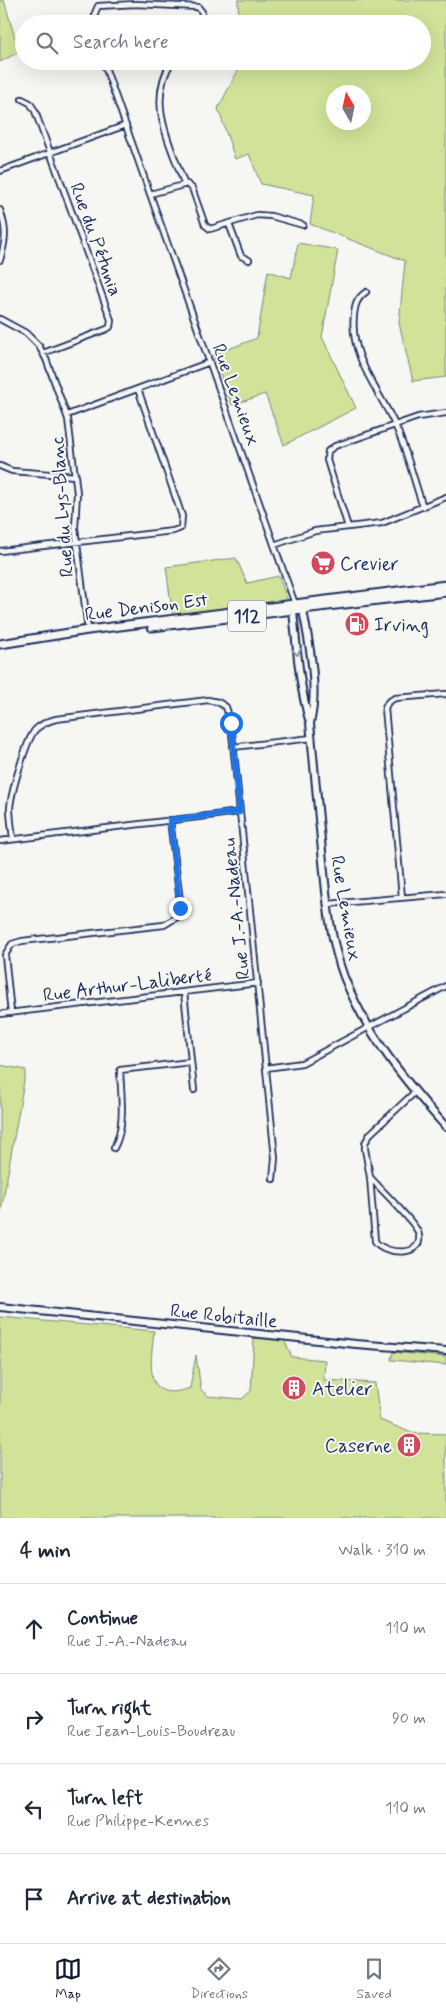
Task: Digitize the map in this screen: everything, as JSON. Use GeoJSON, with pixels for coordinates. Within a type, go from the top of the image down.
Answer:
{"type":"FeatureCollection","features":[{"type":"Feature","properties":{"kind":"main road","name":"Rue Denison Est"},"geometry":{"type":"LineString","coordinates":[[0,644],[48,641],[88,634],[294,608],[446,585]]}},
{"type":"Feature","properties":{"kind":"main road","name":"Rue Denison Est"},"geometry":{"type":"LineString","coordinates":[[0,644],[88,630],[294,608],[303,610],[446,592]]}},
{"type":"Feature","properties":{"kind":"street"},"geometry":{"type":"LineString","coordinates":[[95,15],[98,6],[136,4],[198,7],[202,12],[202,15]]}},
{"type":"Feature","properties":{"kind":"street","name":"Rue Lemieux"},"geometry":{"type":"LineString","coordinates":[[106,70],[274,544],[294,608],[302,687],[312,738],[328,904],[333,936],[344,976],[368,1027],[396,1069],[446,1127]]}},
{"type":"Feature","properties":{"kind":"street"},"geometry":{"type":"LineString","coordinates":[[168,70],[161,84],[160,104],[162,117],[184,183],[192,188],[207,228],[212,229],[250,217],[263,215],[288,220],[303,226]]}},
{"type":"Feature","properties":{"kind":"street","name":"Rue du Pétunia"},"geometry":{"type":"LineString","coordinates":[[22,99],[30,103],[35,111],[111,320],[110,327],[107,329],[44,353]]}},
{"type":"Feature","properties":{"kind":"street"},"geometry":{"type":"LineString","coordinates":[[0,171],[126,125]]}},
{"type":"Feature","properties":{"kind":"street"},"geometry":{"type":"LineString","coordinates":[[150,194],[184,183]]}},
{"type":"Feature","properties":{"kind":"street"},"geometry":{"type":"LineString","coordinates":[[0,210],[6,227],[6,236],[0,260]]}},
{"type":"Feature","properties":{"kind":"street"},"geometry":{"type":"LineString","coordinates":[[229,224],[242,256],[249,260]]}},
{"type":"Feature","properties":{"kind":"street"},"geometry":{"type":"LineString","coordinates":[[366,292],[355,305],[353,327],[355,342],[360,359],[395,425],[423,507]]}},
{"type":"Feature","properties":{"kind":"street","name":"Rue du Lys-Blanc"},"geometry":{"type":"LineString","coordinates":[[0,319],[26,333],[36,341],[44,353],[67,415],[76,476],[75,525],[88,630]]}},
{"type":"Feature","properties":{"kind":"street"},"geometry":{"type":"LineString","coordinates":[[67,415],[210,362]]}},
{"type":"Feature","properties":{"kind":"street"},"geometry":{"type":"LineString","coordinates":[[0,551],[179,530],[183,524],[181,512],[138,389]]}},
{"type":"Feature","properties":{"kind":"street"},"geometry":{"type":"LineString","coordinates":[[348,528],[327,460],[328,452],[335,446],[418,417],[446,413]]}},
{"type":"Feature","properties":{"kind":"street"},"geometry":{"type":"LineString","coordinates":[[0,466],[12,471],[76,476]]}},
{"type":"Feature","properties":{"kind":"street"},"geometry":{"type":"LineString","coordinates":[[274,544],[316,531],[382,523],[446,497]]}},
{"type":"Feature","properties":{"kind":"street","name":"Rue Lemieux"},"geometry":{"type":"LineString","coordinates":[[303,610],[311,658],[314,710],[310,722]]}},
{"type":"Feature","properties":{"kind":"street"},"geometry":{"type":"LineString","coordinates":[[402,897],[386,708],[388,702],[395,698],[446,694]]}},
{"type":"Feature","properties":{"kind":"street","name":"Rue J.-A.-Nadeau"},"geometry":{"type":"LineString","coordinates":[[13,839],[10,810],[28,742],[34,731],[46,722],[56,719],[214,701],[222,704],[228,711],[276,1158],[273,1179]]}},
{"type":"Feature","properties":{"kind":"street"},"geometry":{"type":"LineString","coordinates":[[233,747],[312,738]]}},
{"type":"Feature","properties":{"kind":"street"},"geometry":{"type":"LineString","coordinates":[[0,841],[240,812]]}},
{"type":"Feature","properties":{"kind":"street"},"geometry":{"type":"LineString","coordinates":[[11,1013],[5,954],[12,944],[22,941],[164,924],[177,918],[180,902],[170,820]]}},
{"type":"Feature","properties":{"kind":"street"},"geometry":{"type":"LineString","coordinates":[[328,904],[446,894]]}},
{"type":"Feature","properties":{"kind":"street","name":"Rue Arthur-Laliberté"},"geometry":{"type":"LineString","coordinates":[[0,1014],[258,983]]}},
{"type":"Feature","properties":{"kind":"street"},"geometry":{"type":"LineString","coordinates":[[266,1068],[302,1063],[446,986]]}},
{"type":"Feature","properties":{"kind":"street"},"geometry":{"type":"LineString","coordinates":[[184,992],[194,1090]]}},
{"type":"Feature","properties":{"kind":"street"},"geometry":{"type":"LineString","coordinates":[[114,1148],[119,1138],[120,1128],[120,1070],[191,1062]]}},
{"type":"Feature","properties":{"kind":"street"},"geometry":{"type":"LineString","coordinates":[[370,1177],[414,1226],[419,1240],[418,1246],[414,1250],[408,1252],[393,1250],[378,1245],[374,1234],[370,1177],[366,1160],[366,1138],[415,1092]]}},
{"type":"Feature","properties":{"kind":"street","name":"Rue Robitaille"},"geometry":{"type":"LineString","coordinates":[[0,1307],[446,1351]]}},
{"type":"Feature","properties":{"kind":"green space"},"geometry":{"type":"Polygon","coordinates":[[[0,0],[4,0],[15,38],[15,54],[0,62],[0,0]]]}},
{"type":"Feature","properties":{"kind":"green space"},"geometry":{"type":"Polygon","coordinates":[[[238,0],[446,0],[446,377],[413,381],[399,323],[405,261],[310,224],[314,195],[261,184],[249,154],[235,159],[218,108],[238,70],[431,70],[431,15],[239,15],[238,0]]]}},
{"type":"Feature","properties":{"kind":"green space"},"geometry":{"type":"Polygon","coordinates":[[[298,243],[338,250],[322,337],[356,408],[284,445],[265,394],[232,405],[213,355],[257,338],[268,271],[291,278],[298,243]]]}},
{"type":"Feature","properties":{"kind":"green space"},"geometry":{"type":"Polygon","coordinates":[[[236,558],[247,583],[279,576],[288,602],[173,618],[166,567],[236,558]]]}},
{"type":"Feature","properties":{"kind":"green space"},"geometry":{"type":"Polygon","coordinates":[[[0,1065],[26,1070],[0,1217],[0,1065]]]}},
{"type":"Feature","properties":{"kind":"green space"},"geometry":{"type":"Polygon","coordinates":[[[0,1317],[154,1331],[151,1367],[157,1386],[164,1391],[175,1392],[190,1388],[196,1355],[201,1390],[208,1396],[242,1399],[251,1391],[254,1338],[284,1340],[292,1357],[325,1360],[324,1380],[375,1383],[380,1420],[412,1433],[446,1434],[446,1518],[0,1518],[0,1317]]]}},
{"type":"Feature","properties":{"kind":"green space"},"geometry":{"type":"Polygon","coordinates":[[[393,1352],[446,1357],[446,1365],[391,1360],[393,1352]]]}},
{"type":"Feature","properties":{"kind":"place","name":"Crevier"},"geometry":{"type":"Point","coordinates":[323,563]}},
{"type":"Feature","properties":{"kind":"place","name":"Irving"},"geometry":{"type":"Point","coordinates":[357,624]}},
{"type":"Feature","properties":{"kind":"place","name":"Atelier"},"geometry":{"type":"Point","coordinates":[294,1388]}},
{"type":"Feature","properties":{"kind":"place","name":"Caserne"},"geometry":{"type":"Point","coordinates":[409,1445]}},
{"type":"Feature","properties":{"kind":"route"},"geometry":{"type":"LineString","coordinates":[[180,908],[170,820],[240,812],[231,723]]}}]}
